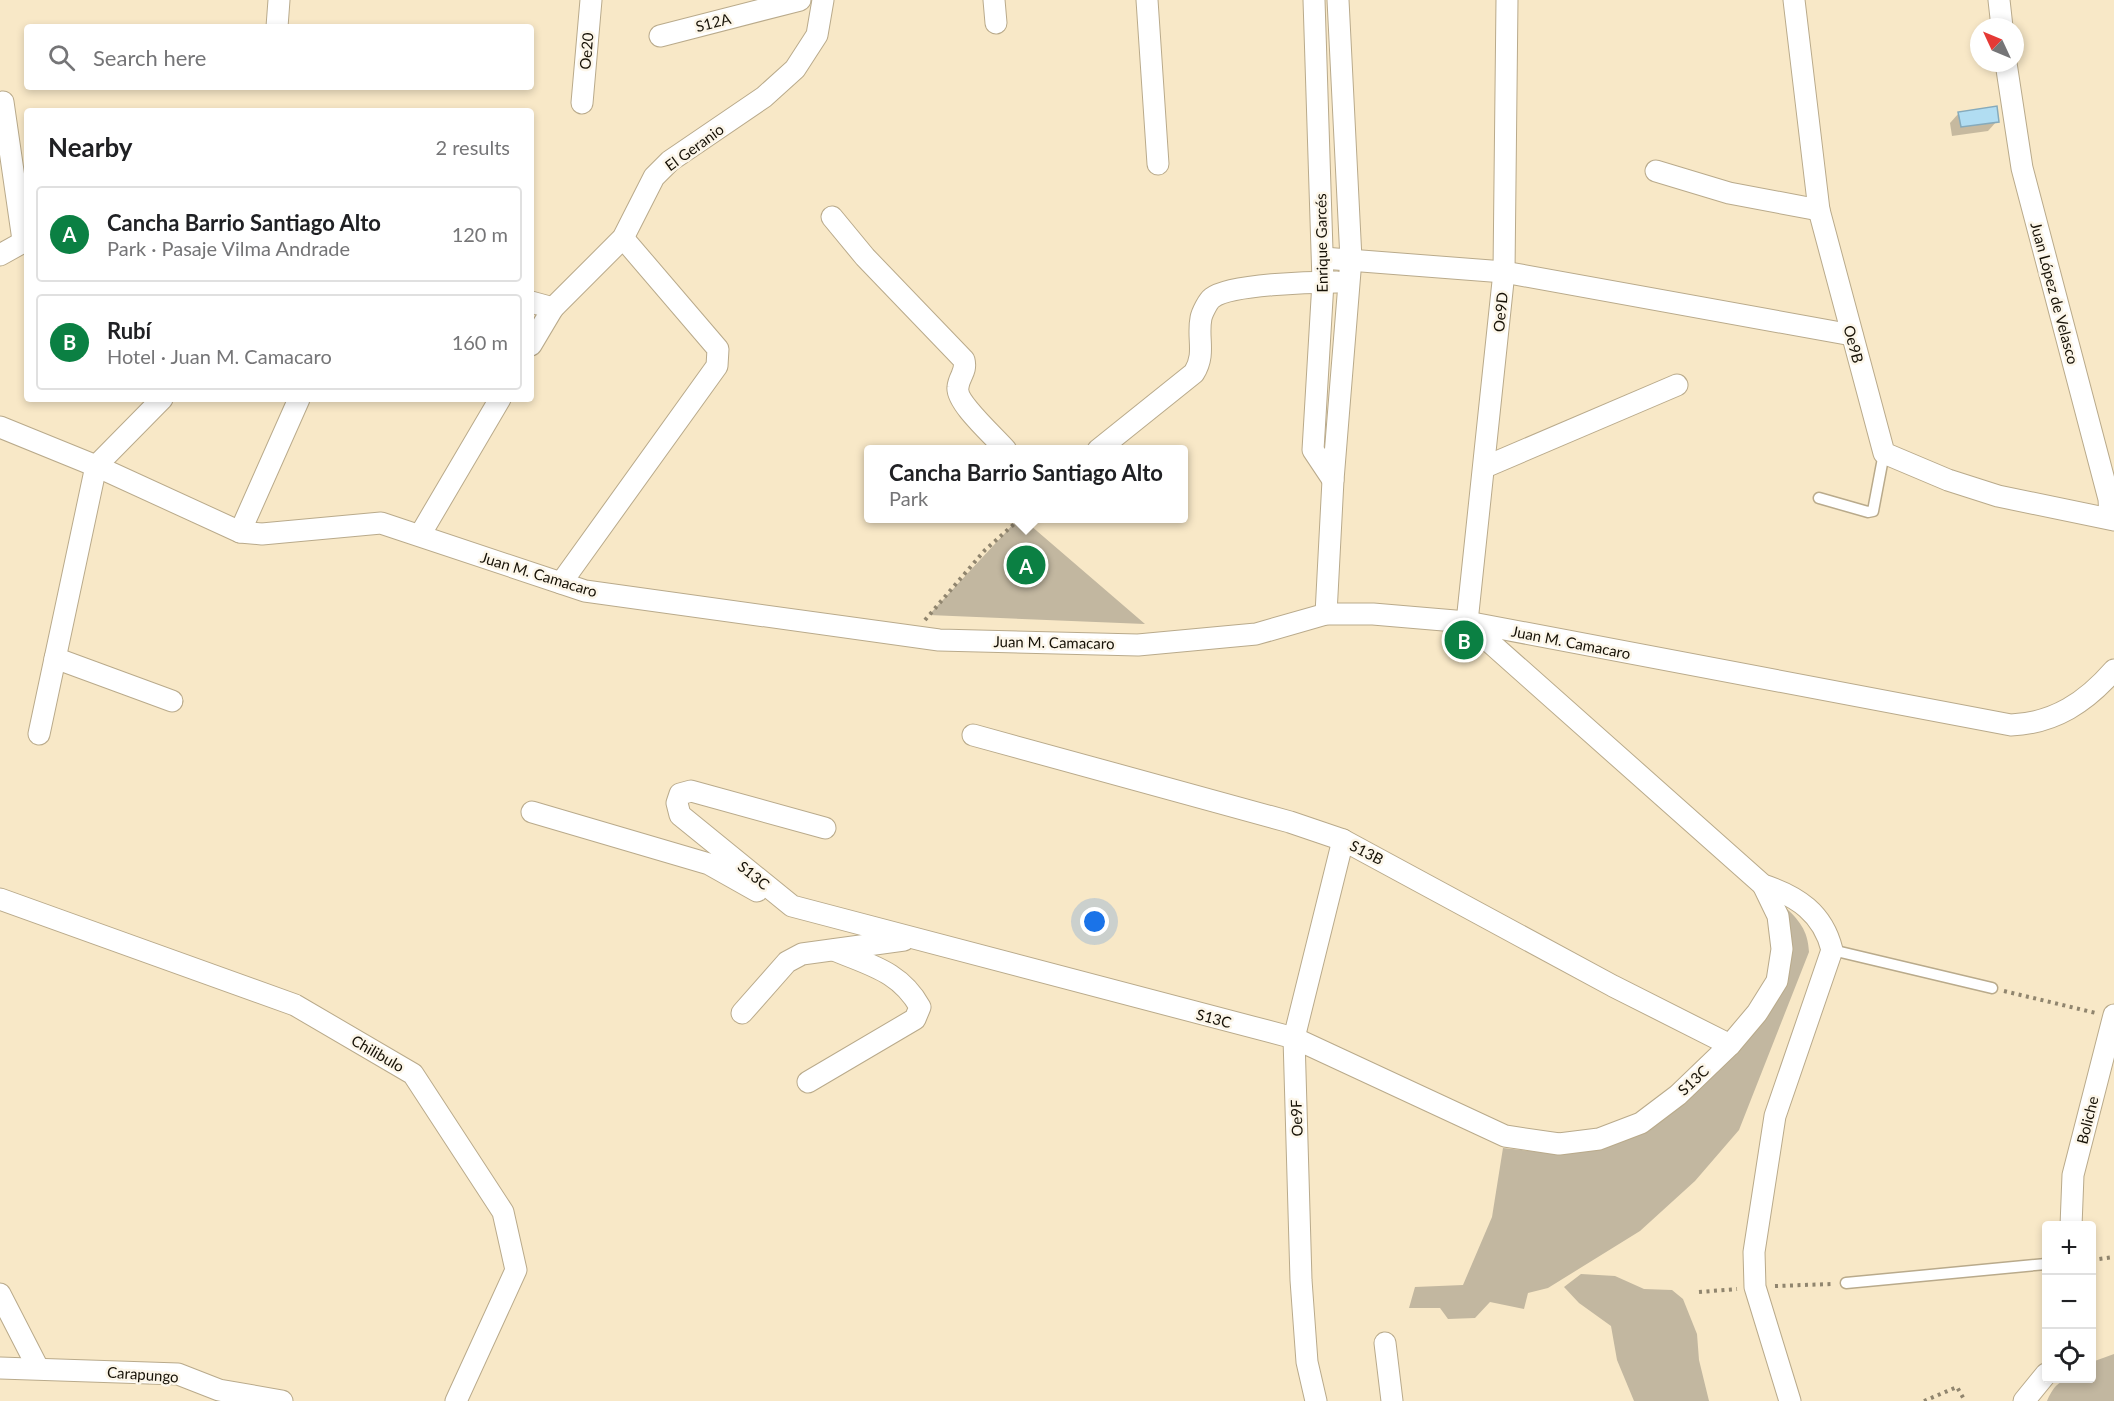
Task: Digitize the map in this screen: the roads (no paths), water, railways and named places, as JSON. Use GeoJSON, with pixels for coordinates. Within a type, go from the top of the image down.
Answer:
{"type":"FeatureCollection","features":[{"type":"Feature","properties":{"kind":"street"},"geometry":{"type":"LineString","coordinates":[[277,24],[279,0]]}},
{"type":"Feature","properties":{"kind":"street","name":"Oe20"},"geometry":{"type":"LineString","coordinates":[[582,103],[591,0]]}},
{"type":"Feature","properties":{"kind":"street","name":"S12A"},"geometry":{"type":"LineString","coordinates":[[660,36],[800,0]]}},
{"type":"Feature","properties":{"kind":"street","name":"El Geranio"},"geometry":{"type":"LineString","coordinates":[[534,340],[553,308],[623,238],[654,177],[670,161],[764,97],[795,69],[816,34],[823,0]]}},
{"type":"Feature","properties":{"kind":"street"},"geometry":{"type":"LineString","coordinates":[[994,0],[996,22]]}},
{"type":"Feature","properties":{"kind":"street"},"geometry":{"type":"LineString","coordinates":[[1147,0],[1158,164]]}},
{"type":"Feature","properties":{"kind":"street","name":"Enrique Garcés"},"geometry":{"type":"LineString","coordinates":[[1314,0],[1323,282],[1313,450],[1333,480]]}},
{"type":"Feature","properties":{"kind":"street","name":"Enrique Garcés"},"geometry":{"type":"LineString","coordinates":[[1326,614],[1333,480],[1351,259],[1338,0]]}},
{"type":"Feature","properties":{"kind":"street","name":"Oe9D"},"geometry":{"type":"LineString","coordinates":[[1467,622],[1504,272],[1507,0]]}},
{"type":"Feature","properties":{"kind":"street","name":"Oe9B"},"geometry":{"type":"LineString","coordinates":[[1794,0],[1819,210],[1884,453]]}},
{"type":"Feature","properties":{"kind":"street"},"geometry":{"type":"LineString","coordinates":[[1998,0],[2001,18]]}},
{"type":"Feature","properties":{"kind":"street","name":"Juan López de Velasco"},"geometry":{"type":"LineString","coordinates":[[2007,72],[2022,168],[2109,499],[2112,519]]}},
{"type":"Feature","properties":{"kind":"street"},"geometry":{"type":"LineString","coordinates":[[3,102],[24,234]]}},
{"type":"Feature","properties":{"kind":"street"},"geometry":{"type":"LineString","coordinates":[[1656,171],[1729,193],[1819,210]]}},
{"type":"Feature","properties":{"kind":"street"},"geometry":{"type":"LineString","coordinates":[[832,217],[865,256],[964,360],[965,372],[958,386],[960,400],[1001,445]]}},
{"type":"Feature","properties":{"kind":"street"},"geometry":{"type":"LineString","coordinates":[[561,582],[717,366],[720,357],[718,349],[623,238]]}},
{"type":"Feature","properties":{"kind":"street"},"geometry":{"type":"LineString","coordinates":[[0,255],[24,241]]}},
{"type":"Feature","properties":{"kind":"street"},"geometry":{"type":"LineString","coordinates":[[1323,258],[1504,272],[1852,335]]}},
{"type":"Feature","properties":{"kind":"street"},"geometry":{"type":"LineString","coordinates":[[1104,445],[1194,373],[1200,364],[1202,349],[1201,318],[1211,299],[1231,290],[1349,281]]}},
{"type":"Feature","properties":{"kind":"street"},"geometry":{"type":"LineString","coordinates":[[534,303],[553,308]]}},
{"type":"Feature","properties":{"kind":"street"},"geometry":{"type":"LineString","coordinates":[[1485,467],[1677,385]]}},
{"type":"Feature","properties":{"kind":"street"},"geometry":{"type":"LineString","coordinates":[[39,734],[96,466],[159,402]]}},
{"type":"Feature","properties":{"kind":"street"},"geometry":{"type":"LineString","coordinates":[[240,532],[298,402]]}},
{"type":"Feature","properties":{"kind":"street"},"geometry":{"type":"LineString","coordinates":[[420,536],[498,402]]}},
{"type":"Feature","properties":{"kind":"street","name":"Juan M. Camacaro"},"geometry":{"type":"LineString","coordinates":[[0,427],[96,466],[240,532],[262,534],[368,522],[381,523],[585,591],[912,637],[1138,645],[1256,634],[1326,614],[1373,614],[1467,622],[2011,725],[2030,724],[2055,718],[2078,705],[2099,687],[2114,669]]}},
{"type":"Feature","properties":{"kind":"street"},"geometry":{"type":"LineString","coordinates":[[1884,453],[1948,480],[1998,496],[2112,519]]}},
{"type":"Feature","properties":{"kind":"street"},"geometry":{"type":"LineString","coordinates":[[1467,622],[1763,885],[1789,894],[1818,918],[1828,934],[1832,950],[1775,1116],[1754,1252],[1755,1287],[1790,1401]]}},
{"type":"Feature","properties":{"kind":"street"},"geometry":{"type":"LineString","coordinates":[[55,658],[171,701]]}},
{"type":"Feature","properties":{"kind":"street","name":"S13B"},"geometry":{"type":"LineString","coordinates":[[972,735],[1290,822],[1343,840],[1613,986],[1730,1045]]}},
{"type":"Feature","properties":{"kind":"street","name":"S13C"},"geometry":{"type":"LineString","coordinates":[[825,828],[692,792],[680,795],[677,803],[681,815],[792,906],[1294,1038],[1505,1136],[1559,1144],[1599,1139],[1641,1123],[1678,1095],[1730,1045],[1757,1013],[1777,981],[1782,950],[1778,916],[1763,885]]}},
{"type":"Feature","properties":{"kind":"street"},"geometry":{"type":"LineString","coordinates":[[532,812],[710,864],[765,895],[792,906]]}},
{"type":"Feature","properties":{"kind":"street","name":"Oe9F"},"geometry":{"type":"LineString","coordinates":[[1316,1401],[1307,1362],[1301,1281],[1294,1038],[1343,840]]}},
{"type":"Feature","properties":{"kind":"street","name":"Chilibulo"},"geometry":{"type":"LineString","coordinates":[[0,898],[295,1005],[413,1074],[503,1212],[516,1270],[456,1401]]}},
{"type":"Feature","properties":{"kind":"street"},"geometry":{"type":"LineString","coordinates":[[742,1013],[787,962],[802,954],[915,939]]}},
{"type":"Feature","properties":{"kind":"street"},"geometry":{"type":"LineString","coordinates":[[808,1082],[915,1019],[920,1006],[910,988],[892,975],[834,950]]}},
{"type":"Feature","properties":{"kind":"street","name":"Boliche"},"geometry":{"type":"LineString","coordinates":[[2070,1221],[2073,1175],[2114,1016]]}},
{"type":"Feature","properties":{"kind":"street"},"geometry":{"type":"LineString","coordinates":[[0,1294],[38,1368]]}},
{"type":"Feature","properties":{"kind":"street"},"geometry":{"type":"LineString","coordinates":[[1385,1343],[1392,1401]]}},
{"type":"Feature","properties":{"kind":"street","name":"Carapungo"},"geometry":{"type":"LineString","coordinates":[[0,1368],[178,1374],[219,1390],[282,1401]]}},
{"type":"Feature","properties":{"kind":"street"},"geometry":{"type":"LineString","coordinates":[[2024,1401],[2042,1379]]}},
{"type":"Feature","properties":{"kind":"lane"},"geometry":{"type":"LineString","coordinates":[[1819,498],[1868,512],[1873,511],[1884,453]]}},
{"type":"Feature","properties":{"kind":"lane"},"geometry":{"type":"LineString","coordinates":[[1832,950],[1992,988]]}},
{"type":"Feature","properties":{"kind":"lane"},"geometry":{"type":"LineString","coordinates":[[1846,1283],[2042,1264]]}},
{"type":"Feature","properties":{"kind":"place","name":"Cancha Barrio Santiago Alto"},"geometry":{"type":"Point","coordinates":[1026,565]}},
{"type":"Feature","properties":{"kind":"place","name":"Rubí"},"geometry":{"type":"Point","coordinates":[1464,640]}}]}
